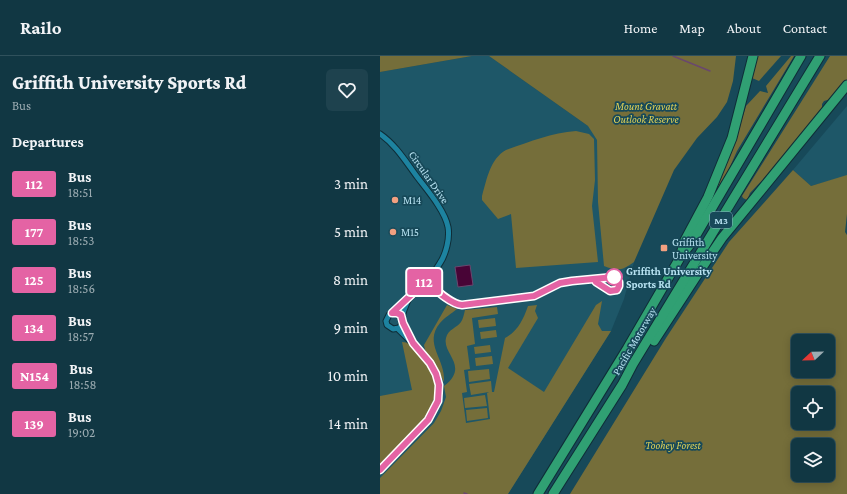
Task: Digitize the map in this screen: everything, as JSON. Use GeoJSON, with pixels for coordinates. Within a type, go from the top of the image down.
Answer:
{"type":"FeatureCollection","features":[{"type":"Feature","properties":{"kind":"highway"},"geometry":{"type":"LineString","coordinates":[[681,256],[684,242],[717,178],[732,138],[753,56]]}},
{"type":"Feature","properties":{"kind":"highway","name":"Pacific Motorway"},"geometry":{"type":"LineString","coordinates":[[538,494],[627,349],[681,256],[692,242],[802,56]]}},
{"type":"Feature","properties":{"kind":"highway","name":"Pacific Motorway"},"geometry":{"type":"LineString","coordinates":[[553,494],[622,385],[637,357],[820,56]]}},
{"type":"Feature","properties":{"kind":"highway"},"geometry":{"type":"LineString","coordinates":[[622,385],[630,378],[722,238],[847,85]]}},
{"type":"Feature","properties":{"kind":"street","name":"Circular Drive"},"geometry":{"type":"LineString","coordinates":[[380,134],[398,150],[424,185],[439,207],[448,228],[447,246],[441,263],[410,297],[392,313]]}},
{"type":"Feature","properties":{"kind":"street","name":"Circular Drive"},"geometry":{"type":"LineString","coordinates":[[402,320],[406,304],[410,297]]}},
{"type":"Feature","properties":{"kind":"street"},"geometry":{"type":"LineString","coordinates":[[380,323],[386,320],[392,313],[399,314],[413,343]]}},
{"type":"Feature","properties":{"kind":"street"},"geometry":{"type":"LineString","coordinates":[[380,470],[428,420],[438,401],[439,385],[436,374],[430,363],[398,328],[390,328],[387,325],[386,320]]}},
{"type":"Feature","properties":{"kind":"street"},"geometry":{"type":"LineString","coordinates":[[398,328],[402,320]]}},
{"type":"Feature","properties":{"kind":"shaded area"},"geometry":{"type":"Polygon","coordinates":[[[472,56],[489,56],[588,126],[631,115],[634,262],[624,299],[611,331],[508,494],[380,494],[380,72],[472,56]]]}},
{"type":"Feature","properties":{"kind":"shaded area"},"geometry":{"type":"Polygon","coordinates":[[[847,106],[847,176],[811,186],[793,170],[847,106]]]}},
{"type":"Feature","properties":{"kind":"shaded area"},"geometry":{"type":"Polygon","coordinates":[[[470,265],[473,285],[458,287],[455,267],[470,265]]]}},
{"type":"Feature","properties":{"kind":"green space"},"geometry":{"type":"Polygon","coordinates":[[[380,56],[472,56],[380,72],[380,56]]]}},
{"type":"Feature","properties":{"kind":"green space","name":"Mount Gravatt Outlook Reserve"},"geometry":{"type":"Polygon","coordinates":[[[489,56],[736,56],[733,81],[727,102],[717,117],[697,138],[674,170],[634,262],[630,265],[623,269],[612,269],[604,266],[598,202],[597,140],[588,126],[489,56]]]}},
{"type":"Feature","properties":{"kind":"green space"},"geometry":{"type":"Polygon","coordinates":[[[758,56],[781,56],[759,81],[752,78],[758,56]]]}},
{"type":"Feature","properties":{"kind":"green space"},"geometry":{"type":"Polygon","coordinates":[[[791,56],[794,56],[737,151],[728,171],[718,187],[716,186],[738,132],[746,106],[760,91],[768,93],[766,86],[791,56]]]}},
{"type":"Feature","properties":{"kind":"green space"},"geometry":{"type":"Polygon","coordinates":[[[830,56],[847,56],[847,81],[834,98],[824,101],[822,108],[770,172],[750,193],[747,200],[743,198],[742,196],[830,56]]]}},
{"type":"Feature","properties":{"kind":"green space"},"geometry":{"type":"Polygon","coordinates":[[[576,131],[589,134],[594,139],[595,180],[592,206],[598,262],[516,268],[511,214],[498,219],[482,200],[490,170],[496,159],[506,150],[549,136],[576,131]]]}},
{"type":"Feature","properties":{"kind":"green space","name":"Toohey Forest"},"geometry":{"type":"Polygon","coordinates":[[[793,170],[811,186],[847,175],[847,214],[845,232],[847,235],[847,494],[570,494],[666,338],[729,242],[793,170]]]}},
{"type":"Feature","properties":{"kind":"green space"},"geometry":{"type":"Polygon","coordinates":[[[602,301],[598,324],[602,331],[611,331],[508,494],[380,494],[380,478],[434,423],[441,411],[446,397],[444,386],[455,372],[455,366],[446,344],[446,338],[447,335],[461,322],[465,310],[497,307],[498,314],[472,318],[475,344],[467,346],[470,369],[464,370],[467,392],[462,393],[466,423],[490,419],[487,393],[489,392],[471,395],[469,384],[491,381],[492,392],[494,392],[505,338],[520,325],[528,306],[537,305],[535,311],[538,318],[508,368],[544,392],[596,305],[602,301]]]}},
{"type":"Feature","properties":{"kind":"green space"},"geometry":{"type":"Polygon","coordinates":[[[447,305],[457,309],[440,323],[435,331],[434,338],[434,345],[444,374],[444,382],[425,350],[424,345],[447,305]]]}},
{"type":"Feature","properties":{"kind":"green space"},"geometry":{"type":"Polygon","coordinates":[[[495,318],[496,326],[479,328],[478,320],[495,318]]]}},
{"type":"Feature","properties":{"kind":"green space"},"geometry":{"type":"Polygon","coordinates":[[[496,330],[497,337],[481,339],[480,332],[496,330]]]}},
{"type":"Feature","properties":{"kind":"green space"},"geometry":{"type":"Polygon","coordinates":[[[402,342],[410,343],[427,364],[434,379],[435,392],[432,404],[418,426],[409,437],[380,464],[380,396],[412,390],[402,342]]]}},
{"type":"Feature","properties":{"kind":"green space"},"geometry":{"type":"Polygon","coordinates":[[[490,345],[491,352],[475,354],[474,347],[490,345]]]}},
{"type":"Feature","properties":{"kind":"green space"},"geometry":{"type":"Polygon","coordinates":[[[492,356],[493,364],[476,366],[475,358],[492,356]]]}},
{"type":"Feature","properties":{"kind":"green space"},"geometry":{"type":"Polygon","coordinates":[[[489,369],[490,379],[469,382],[468,371],[489,369]]]}},
{"type":"Feature","properties":{"kind":"green space"},"geometry":{"type":"Polygon","coordinates":[[[485,395],[487,406],[465,408],[464,398],[485,395]]]}},
{"type":"Feature","properties":{"kind":"green space"},"geometry":{"type":"Polygon","coordinates":[[[487,408],[488,418],[467,421],[466,410],[487,408]]]}},
{"type":"Feature","properties":{"kind":"waterway"},"geometry":{"type":"LineString","coordinates":[[673,56],[710,71]]}},
{"type":"Feature","properties":{"kind":"bus line","name":"112"},"geometry":{"type":"LineString","coordinates":[[380,470],[428,420],[438,401],[439,385],[436,374],[430,363],[413,343],[403,323],[401,315],[392,313],[426,281],[449,300],[459,305],[488,303],[534,296],[545,292],[560,283],[579,280],[614,277],[619,282],[619,286],[617,290],[610,291],[606,287],[596,282]]}},
{"type":"Feature","properties":{"kind":"place","name":"M14"},"geometry":{"type":"Point","coordinates":[395,200]}},
{"type":"Feature","properties":{"kind":"place","name":"M15"},"geometry":{"type":"Point","coordinates":[393,232]}},
{"type":"Feature","properties":{"kind":"place","name":"Griffith University"},"geometry":{"type":"Point","coordinates":[664,248]}},
{"type":"Feature","properties":{"kind":"place","name":"Griffith University Sports Rd"},"geometry":{"type":"Point","coordinates":[614,277]}}]}
